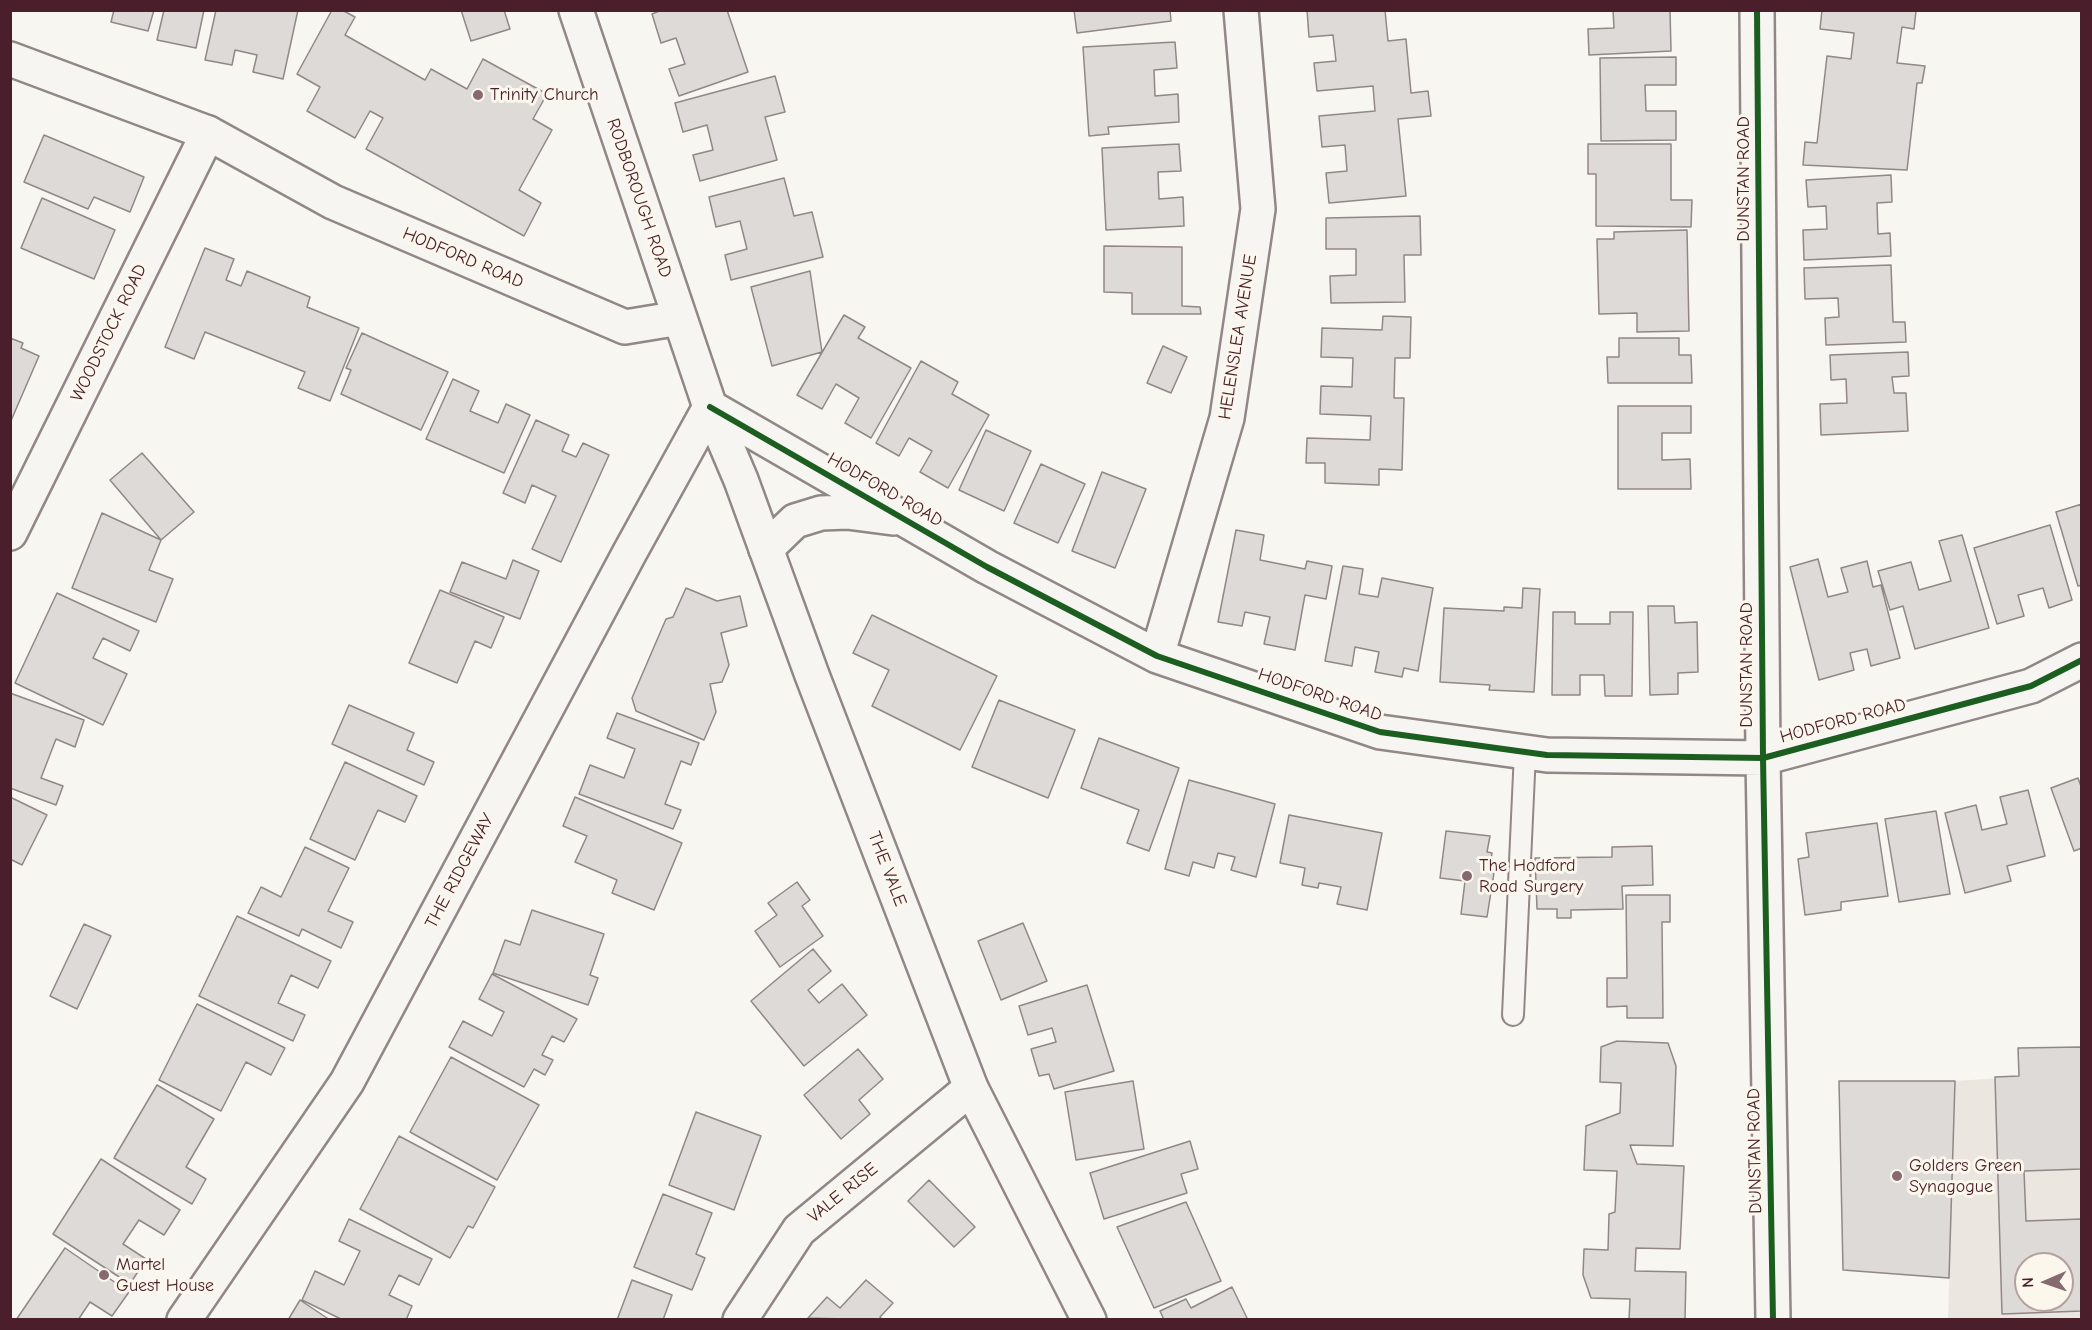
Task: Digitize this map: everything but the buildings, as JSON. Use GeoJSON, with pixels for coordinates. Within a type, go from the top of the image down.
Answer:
{"type":"FeatureCollection","features":[{"type":"Feature","properties":{"kind":"street","name":"RODBOROUGH ROAD"},"geometry":{"type":"LineString","coordinates":[[576,10],[680,318]]}},
{"type":"Feature","properties":{"kind":"street","name":"HELENSLEA AVENUE"},"geometry":{"type":"LineString","coordinates":[[1157,656],[1227,418],[1258,210],[1241,10]]}},
{"type":"Feature","properties":{"kind":"street","name":"DUNSTAN ROAD"},"geometry":{"type":"LineString","coordinates":[[1757,10],[1763,758],[1773,1320]]}},
{"type":"Feature","properties":{"kind":"street","name":"HODFORD ROAD"},"geometry":{"type":"LineString","coordinates":[[10,58],[208,133],[333,202],[625,327],[680,318]]}},
{"type":"Feature","properties":{"kind":"street","name":"WOODSTOCK ROAD"},"geometry":{"type":"LineString","coordinates":[[10,533],[208,133]]}},
{"type":"Feature","properties":{"kind":"street"},"geometry":{"type":"LineString","coordinates":[[680,318],[710,407]]}},
{"type":"Feature","properties":{"kind":"street","name":"HODFORD ROAD"},"geometry":{"type":"LineString","coordinates":[[710,407],[987,567],[1157,656],[1380,732],[1547,755],[1763,758],[2031,686],[2082,660]]}},
{"type":"Feature","properties":{"kind":"street","name":"THE VALE"},"geometry":{"type":"LineString","coordinates":[[710,407],[971,1088],[1089,1320]]}},
{"type":"Feature","properties":{"kind":"street","name":"THE RIDGEWAY"},"geometry":{"type":"LineString","coordinates":[[184,1320],[347,1082],[710,407]]}},
{"type":"Feature","properties":{"kind":"street"},"geometry":{"type":"LineString","coordinates":[[766,549],[795,521],[821,513],[847,512],[907,520]]}},
{"type":"Feature","properties":{"kind":"street","name":"VALE RISE"},"geometry":{"type":"LineString","coordinates":[[740,1320],[799,1230],[971,1088]]}},
{"type":"Feature","properties":{"kind":"lane"},"geometry":{"type":"LineString","coordinates":[[1513,1015],[1525,752]]}},
{"type":"Feature","properties":{"kind":"shaded area"},"geometry":{"type":"Polygon","coordinates":[[[2081,1073],[2081,1319],[1948,1320],[1955,1081],[2081,1073]]]}},
{"type":"Feature","properties":{"kind":"cycle path"},"geometry":{"type":"LineString","coordinates":[[1757,10],[1763,758],[1773,1320]]}},
{"type":"Feature","properties":{"kind":"cycle path"},"geometry":{"type":"LineString","coordinates":[[710,407],[987,567],[1157,656],[1380,732],[1547,755],[1763,758],[2031,686],[2082,660]]}},
{"type":"Feature","properties":{"kind":"place","name":"Trinity Church"},"geometry":{"type":"Point","coordinates":[478,95]}},
{"type":"Feature","properties":{"kind":"place","name":"The Hodford Road Surgery"},"geometry":{"type":"Point","coordinates":[1467,876]}},
{"type":"Feature","properties":{"kind":"place","name":"Golders Green Synagogue"},"geometry":{"type":"Point","coordinates":[1897,1176]}},
{"type":"Feature","properties":{"kind":"place","name":"Martel Guest House"},"geometry":{"type":"Point","coordinates":[104,1275]}}]}
